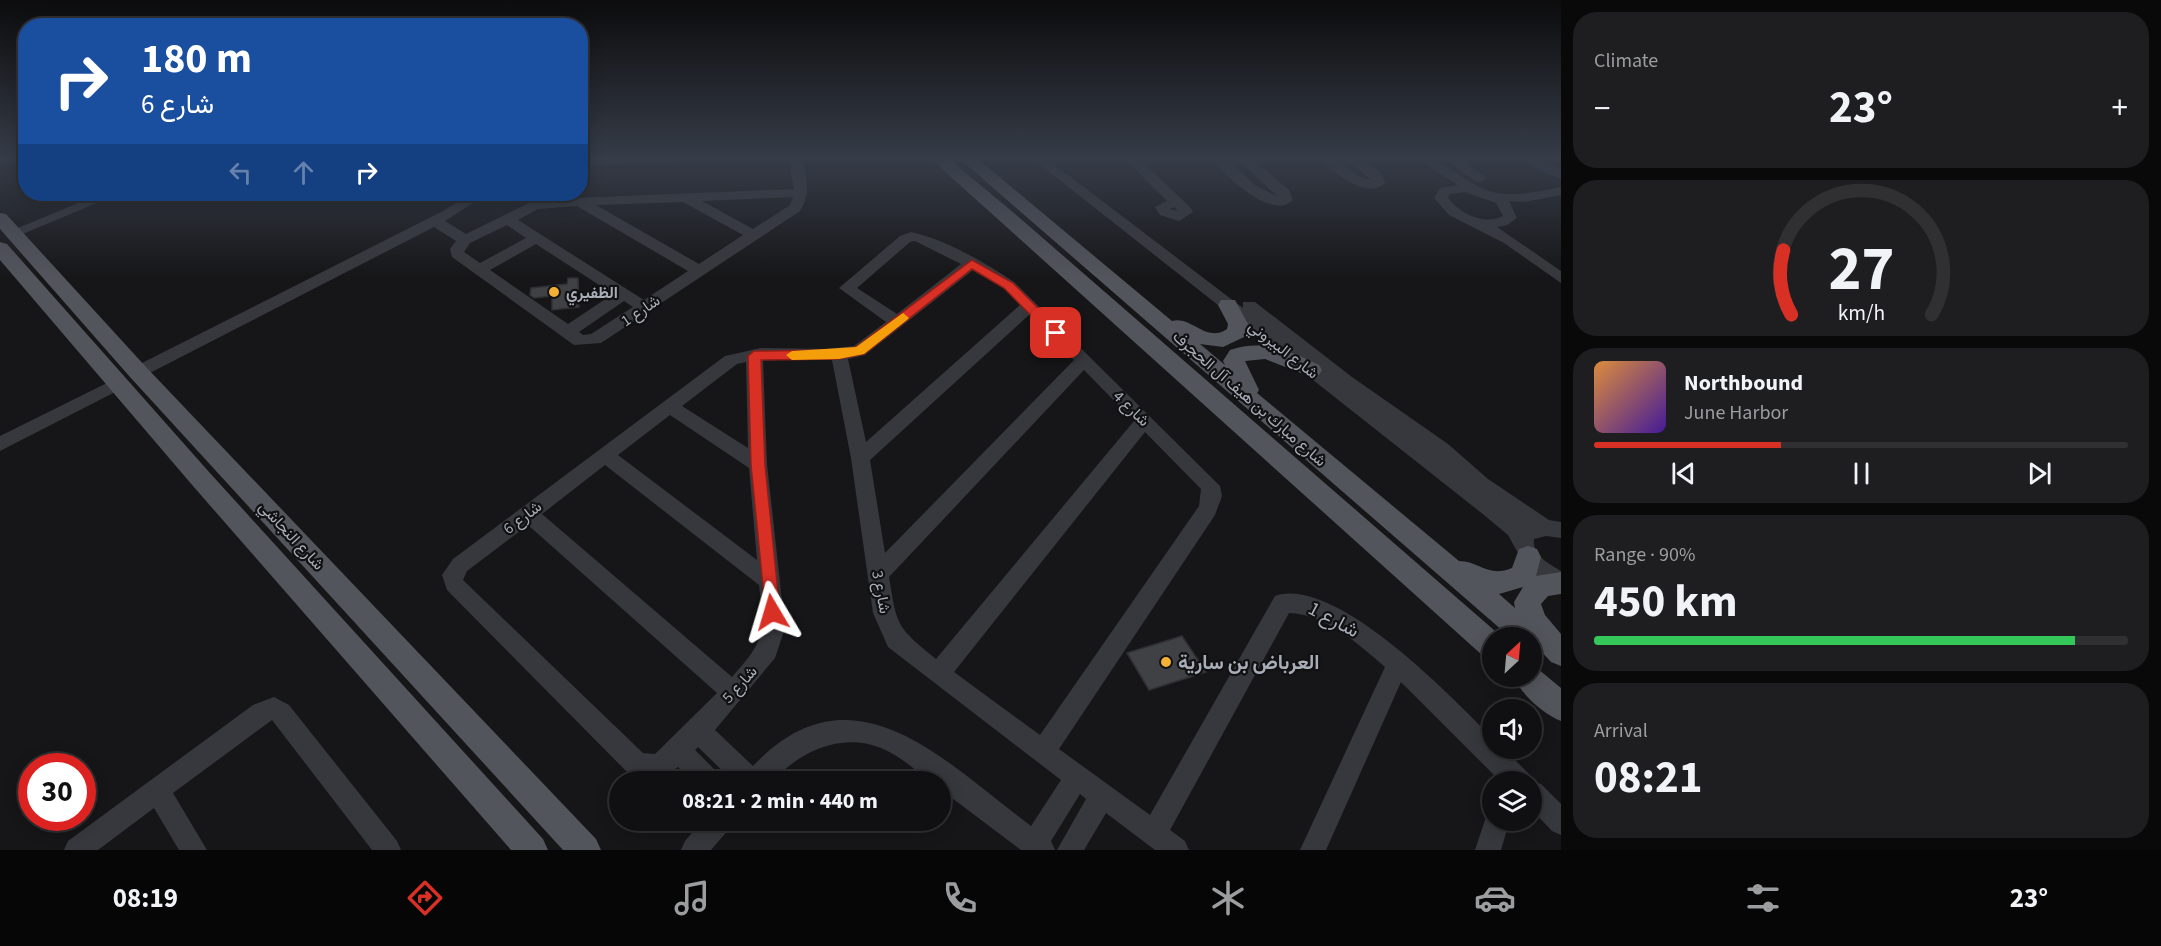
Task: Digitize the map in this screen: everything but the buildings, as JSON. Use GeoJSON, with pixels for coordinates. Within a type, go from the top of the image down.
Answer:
{"type":"FeatureCollection","features":[{"type":"Feature","properties":{"kind":"main road","name":"شارع مبارك بن هيف آل الحجرف"},"geometry":{"type":"LineString","coordinates":[[985,199],[1482,637]]}},
{"type":"Feature","properties":{"kind":"main road","name":"شارع مبارك بن هيف آل الحجرف"},"geometry":{"type":"LineString","coordinates":[[1015,199],[1518,627]]}},
{"type":"Feature","properties":{"kind":"main road","name":"شارع النجاشي"},"geometry":{"type":"LineString","coordinates":[[4,233],[127,378],[184,460],[532,850]]}},
{"type":"Feature","properties":{"kind":"main road"},"geometry":{"type":"LineString","coordinates":[[1142,306],[1196,336],[1220,340],[1237,332],[1238,324],[1228,305]]}},
{"type":"Feature","properties":{"kind":"main road"},"geometry":{"type":"LineString","coordinates":[[1255,401],[1234,367],[1237,355],[1245,351],[1268,352],[1311,370]]}},
{"type":"Feature","properties":{"kind":"main road","name":"شارع النجاشي"},"geometry":{"type":"LineString","coordinates":[[127,378],[210,447],[585,850]]}},
{"type":"Feature","properties":{"kind":"main road"},"geometry":{"type":"LineString","coordinates":[[184,460],[200,458],[210,447]]}},
{"type":"Feature","properties":{"kind":"main road"},"geometry":{"type":"LineString","coordinates":[[201,479],[214,468],[227,466]]}},
{"type":"Feature","properties":{"kind":"main road"},"geometry":{"type":"LineString","coordinates":[[1368,501],[1449,564],[1469,575],[1505,584],[1523,575],[1527,567],[1525,551]]}},
{"type":"Feature","properties":{"kind":"main road"},"geometry":{"type":"LineString","coordinates":[[1561,582],[1541,585],[1527,602],[1530,617],[1536,626],[1561,653]]}},
{"type":"Feature","properties":{"kind":"main road","name":"شارع مبارك بن هيف آل الحجرف"},"geometry":{"type":"LineString","coordinates":[[1542,647],[1561,662]]}},
{"type":"Feature","properties":{"kind":"main road"},"geometry":{"type":"LineString","coordinates":[[1539,687],[1561,707]]}},
{"type":"Feature","properties":{"kind":"street"},"geometry":{"type":"LineString","coordinates":[[588,201],[639,199]]}},
{"type":"Feature","properties":{"kind":"street"},"geometry":{"type":"LineString","coordinates":[[685,199],[753,236]]}},
{"type":"Feature","properties":{"kind":"street","name":"شارع 1"},"geometry":{"type":"LineString","coordinates":[[472,237],[457,249],[457,254],[580,341],[595,339],[795,208],[799,204],[799,199]]}},
{"type":"Feature","properties":{"kind":"street","name":"شارع البيروني"},"geometry":{"type":"LineString","coordinates":[[1100,199],[1228,305],[1491,509],[1515,529],[1525,551],[1548,576],[1561,582]]}},
{"type":"Feature","properties":{"kind":"street","name":"شارع البيروني"},"geometry":{"type":"LineString","coordinates":[[1101,199],[1443,451],[1481,484],[1553,529]]}},
{"type":"Feature","properties":{"kind":"street"},"geometry":{"type":"LineString","coordinates":[[1173,199],[1176,202]]}},
{"type":"Feature","properties":{"kind":"street"},"geometry":{"type":"LineString","coordinates":[[1266,199],[1279,202],[1286,199]]}},
{"type":"Feature","properties":{"kind":"street"},"geometry":{"type":"LineString","coordinates":[[1441,199],[1446,206],[1509,240],[1561,278]]}},
{"type":"Feature","properties":{"kind":"street"},"geometry":{"type":"LineString","coordinates":[[1497,199],[1509,208],[1513,230],[1561,267]]}},
{"type":"Feature","properties":{"kind":"street"},"geometry":{"type":"LineString","coordinates":[[4,233],[92,201]]}},
{"type":"Feature","properties":{"kind":"street"},"geometry":{"type":"LineString","coordinates":[[0,444],[441,218],[469,201]]}},
{"type":"Feature","properties":{"kind":"street"},"geometry":{"type":"LineString","coordinates":[[441,218],[472,237],[540,204],[578,201],[699,271]]}},
{"type":"Feature","properties":{"kind":"street"},"geometry":{"type":"LineString","coordinates":[[1474,221],[1488,223],[1510,217],[1519,210],[1561,201]]}},
{"type":"Feature","properties":{"kind":"street"},"geometry":{"type":"LineString","coordinates":[[507,219],[644,307]]}},
{"type":"Feature","properties":{"kind":"street","name":"شارع 4"},"geometry":{"type":"LineString","coordinates":[[898,322],[847,288],[848,284],[911,236],[920,238],[972,263],[1009,285],[1028,307],[1205,478],[1210,486],[1212,496],[1208,509],[1043,752]]}},
{"type":"Feature","properties":{"kind":"street"},"geometry":{"type":"LineString","coordinates":[[478,270],[536,238]]}},
{"type":"Feature","properties":{"kind":"street","name":"شارع 6"},"geometry":{"type":"LineString","coordinates":[[649,767],[635,762],[453,584],[452,575],[460,565],[731,360],[754,356],[839,355],[860,351],[972,263]]}},
{"type":"Feature","properties":{"kind":"street"},"geometry":{"type":"LineString","coordinates":[[568,332],[624,294]]}},
{"type":"Feature","properties":{"kind":"street"},"geometry":{"type":"LineString","coordinates":[[860,458],[1028,307]]}},
{"type":"Feature","properties":{"kind":"street","name":"شارع 3"},"geometry":{"type":"LineString","coordinates":[[839,355],[860,458],[884,613],[896,640],[938,674],[1176,850]]}},
{"type":"Feature","properties":{"kind":"street","name":"شارع 5"},"geometry":{"type":"LineString","coordinates":[[649,767],[662,764],[678,750],[732,691],[768,649],[774,628],[758,465],[754,356]]}},
{"type":"Feature","properties":{"kind":"street"},"geometry":{"type":"LineString","coordinates":[[878,573],[1083,360]]}},
{"type":"Feature","properties":{"kind":"street"},"geometry":{"type":"LineString","coordinates":[[669,406],[758,465]]}},
{"type":"Feature","properties":{"kind":"street"},"geometry":{"type":"LineString","coordinates":[[938,674],[1145,420]]}},
{"type":"Feature","properties":{"kind":"street"},"geometry":{"type":"LineString","coordinates":[[605,455],[768,580]]}},
{"type":"Feature","properties":{"kind":"street"},"geometry":{"type":"LineString","coordinates":[[528,513],[732,691]]}},
{"type":"Feature","properties":{"kind":"street"},"geometry":{"type":"LineString","coordinates":[[1525,551],[1524,535],[1532,529],[1553,529]]}},
{"type":"Feature","properties":{"kind":"street","name":"شارع 1"},"geometry":{"type":"LineString","coordinates":[[1154,833],[1283,603],[1298,601],[1317,607],[1353,626],[1376,643],[1505,771]]}},
{"type":"Feature","properties":{"kind":"street"},"geometry":{"type":"LineString","coordinates":[[1312,850],[1398,664]]}},
{"type":"Feature","properties":{"kind":"street"},"geometry":{"type":"LineString","coordinates":[[77,850],[261,713],[274,708],[281,712],[388,850]]}},
{"type":"Feature","properties":{"kind":"street"},"geometry":{"type":"LineString","coordinates":[[697,729],[741,771]]}},
{"type":"Feature","properties":{"kind":"street"},"geometry":{"type":"LineString","coordinates":[[764,771],[780,755],[807,739],[837,732],[863,732],[885,737],[913,753],[937,771]]}},
{"type":"Feature","properties":{"kind":"street"},"geometry":{"type":"LineString","coordinates":[[678,750],[698,771]]}},
{"type":"Feature","properties":{"kind":"street"},"geometry":{"type":"LineString","coordinates":[[951,782],[1038,847],[1077,777]]}},
{"type":"Feature","properties":{"kind":"street"},"geometry":{"type":"LineString","coordinates":[[156,790],[194,850]]}},
{"type":"Feature","properties":{"kind":"street"},"geometry":{"type":"LineString","coordinates":[[1070,850],[1102,796]]}},
{"type":"Feature","properties":{"kind":"street"},"geometry":{"type":"LineString","coordinates":[[1542,803],[1561,822]]}},
{"type":"Feature","properties":{"kind":"street"},"geometry":{"type":"LineString","coordinates":[[694,850],[710,831]]}},
{"type":"Feature","properties":{"kind":"street"},"geometry":{"type":"LineString","coordinates":[[1488,850],[1494,831]]}},
{"type":"Feature","properties":{"kind":"slow traffic"},"geometry":{"type":"LineString","coordinates":[[792,355],[839,355],[860,351],[903,318]]}},
{"type":"Feature","properties":{"kind":"place","name":"الظفيري"},"geometry":{"type":"Point","coordinates":[554,292]}},
{"type":"Feature","properties":{"kind":"place","name":"العرباض بن سارية"},"geometry":{"type":"Point","coordinates":[1166,662]}},
{"type":"Feature","properties":{"kind":"route"},"geometry":{"type":"LineString","coordinates":[[772,612],[758,465],[754,356],[839,355],[860,351],[972,263],[1009,285],[1028,307],[1056,333]]}}]}
